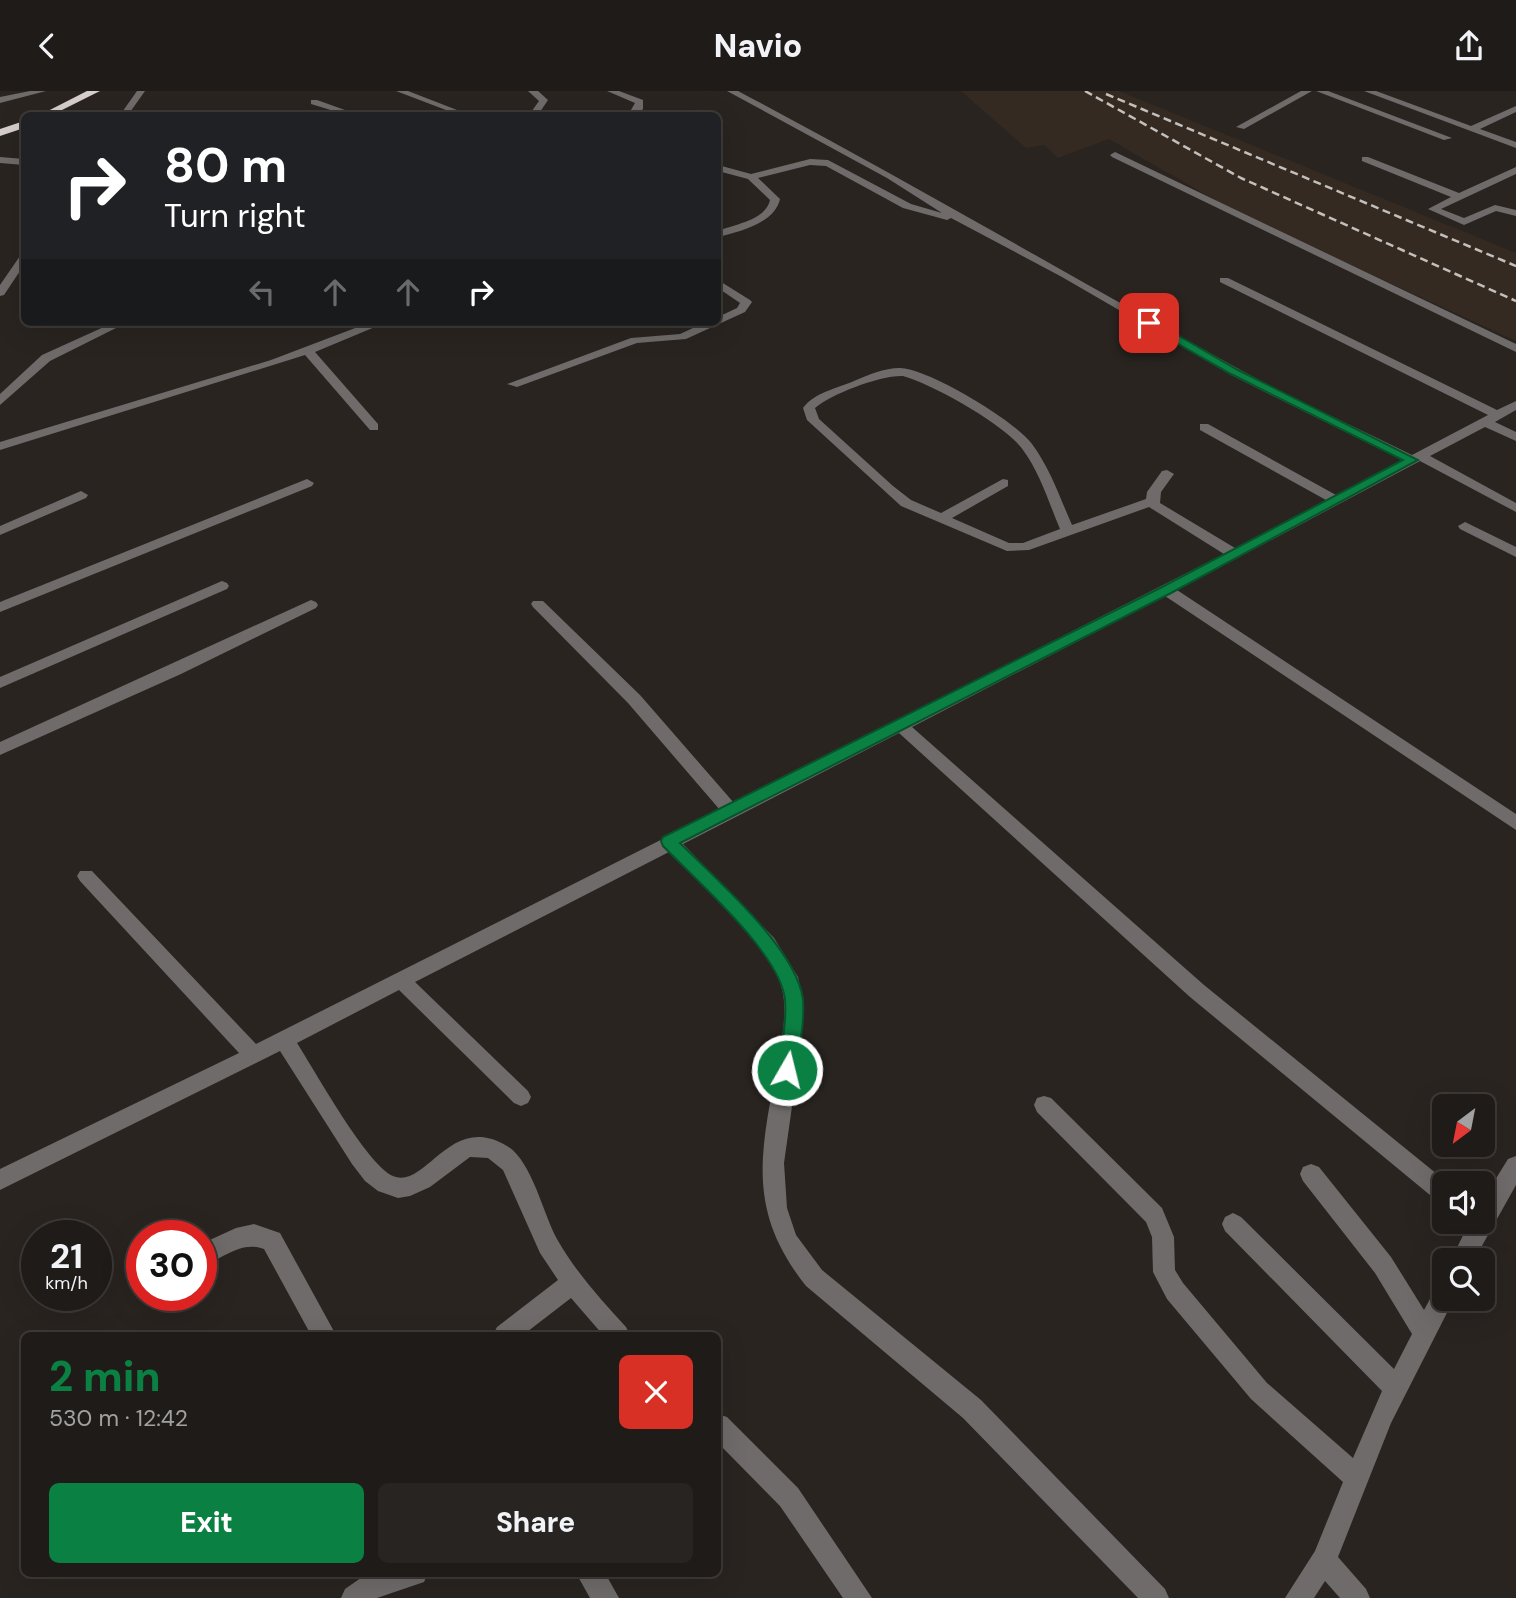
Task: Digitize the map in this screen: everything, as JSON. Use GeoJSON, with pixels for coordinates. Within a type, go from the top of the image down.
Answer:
{"type":"FeatureCollection","features":[{"type":"Feature","properties":{"kind":"highway"},"geometry":{"type":"LineString","coordinates":[[51,112],[95,91]]}},
{"type":"Feature","properties":{"kind":"highway"},"geometry":{"type":"LineString","coordinates":[[0,134],[21,125]]}},
{"type":"Feature","properties":{"kind":"street"},"geometry":{"type":"LineString","coordinates":[[0,100],[42,91]]}},
{"type":"Feature","properties":{"kind":"street"},"geometry":{"type":"LineString","coordinates":[[126,112],[141,91]]}},
{"type":"Feature","properties":{"kind":"street"},"geometry":{"type":"LineString","coordinates":[[400,91],[458,112]]}},
{"type":"Feature","properties":{"kind":"street"},"geometry":{"type":"LineString","coordinates":[[532,91],[541,97],[544,103],[536,112]]}},
{"type":"Feature","properties":{"kind":"street"},"geometry":{"type":"LineString","coordinates":[[611,91],[640,102],[636,112]]}},
{"type":"Feature","properties":{"kind":"street"},"geometry":{"type":"LineString","coordinates":[[730,91],[890,176],[963,222],[1066,275],[1234,372],[1516,508]]}},
{"type":"Feature","properties":{"kind":"street"},"geometry":{"type":"LineString","coordinates":[[1241,127],[1308,91]]}},
{"type":"Feature","properties":{"kind":"street"},"geometry":{"type":"LineString","coordinates":[[1320,91],[1447,138]]}},
{"type":"Feature","properties":{"kind":"street"},"geometry":{"type":"LineString","coordinates":[[1368,91],[1516,145]]}},
{"type":"Feature","properties":{"kind":"street"},"geometry":{"type":"LineString","coordinates":[[314,102],[346,112]]}},
{"type":"Feature","properties":{"kind":"street"},"geometry":{"type":"LineString","coordinates":[[1471,129],[1516,109]]}},
{"type":"Feature","properties":{"kind":"street"},"geometry":{"type":"LineString","coordinates":[[1115,155],[1516,348]]}},
{"type":"Feature","properties":{"kind":"street"},"geometry":{"type":"LineString","coordinates":[[1366,159],[1457,196]]}},
{"type":"Feature","properties":{"kind":"street"},"geometry":{"type":"LineString","coordinates":[[0,160],[21,162]]}},
{"type":"Feature","properties":{"kind":"street"},"geometry":{"type":"LineString","coordinates":[[751,177],[810,162],[828,163],[907,206],[963,222]]}},
{"type":"Feature","properties":{"kind":"street"},"geometry":{"type":"LineString","coordinates":[[721,169],[751,177],[775,199],[773,209],[764,217],[721,233]]}},
{"type":"Feature","properties":{"kind":"street"},"geometry":{"type":"LineString","coordinates":[[1516,170],[1436,206],[1434,211],[1464,222],[1495,208],[1516,213]]}},
{"type":"Feature","properties":{"kind":"street"},"geometry":{"type":"LineString","coordinates":[[0,293],[21,262]]}},
{"type":"Feature","properties":{"kind":"street"},"geometry":{"type":"LineString","coordinates":[[1224,280],[1491,418],[1516,437]]}},
{"type":"Feature","properties":{"kind":"street"},"geometry":{"type":"LineString","coordinates":[[721,285],[746,302],[741,310],[721,320]]}},
{"type":"Feature","properties":{"kind":"street"},"geometry":{"type":"LineString","coordinates":[[0,446],[245,373],[370,326]]}},
{"type":"Feature","properties":{"kind":"street"},"geometry":{"type":"LineString","coordinates":[[513,384],[635,340],[682,337],[708,326]]}},
{"type":"Feature","properties":{"kind":"street"},"geometry":{"type":"LineString","coordinates":[[0,401],[46,358],[110,328]]}},
{"type":"Feature","properties":{"kind":"street"},"geometry":{"type":"LineString","coordinates":[[307,350],[374,427]]}},
{"type":"Feature","properties":{"kind":"street"},"geometry":{"type":"LineString","coordinates":[[1068,531],[1030,450],[1021,438],[920,377],[902,372],[888,373],[813,403],[809,414],[813,420],[906,503],[1007,547],[1024,547],[1152,501]]}},
{"type":"Feature","properties":{"kind":"street"},"geometry":{"type":"LineString","coordinates":[[0,1180],[284,1040],[669,841],[1166,590],[1516,405]]}},
{"type":"Feature","properties":{"kind":"street"},"geometry":{"type":"LineString","coordinates":[[1204,427],[1335,500]]}},
{"type":"Feature","properties":{"kind":"street"},"geometry":{"type":"LineString","coordinates":[[1152,501],[1154,492],[1167,474]]}},
{"type":"Feature","properties":{"kind":"street"},"geometry":{"type":"LineString","coordinates":[[0,607],[307,483]]}},
{"type":"Feature","properties":{"kind":"street"},"geometry":{"type":"LineString","coordinates":[[941,519],[1003,483]]}},
{"type":"Feature","properties":{"kind":"street"},"geometry":{"type":"LineString","coordinates":[[0,530],[81,495]]}},
{"type":"Feature","properties":{"kind":"street"},"geometry":{"type":"LineString","coordinates":[[1152,501],[1160,509],[1233,553]]}},
{"type":"Feature","properties":{"kind":"street"},"geometry":{"type":"LineString","coordinates":[[1465,526],[1516,553]]}},
{"type":"Feature","properties":{"kind":"street"},"geometry":{"type":"LineString","coordinates":[[0,684],[222,586]]}},
{"type":"Feature","properties":{"kind":"street"},"geometry":{"type":"LineString","coordinates":[[1166,590],[1516,823]]}},
{"type":"Feature","properties":{"kind":"street"},"geometry":{"type":"LineString","coordinates":[[538,604],[642,708],[730,810]]}},
{"type":"Feature","properties":{"kind":"street"},"geometry":{"type":"LineString","coordinates":[[0,749],[176,670],[311,605]]}},
{"type":"Feature","properties":{"kind":"street"},"geometry":{"type":"LineString","coordinates":[[900,725],[1197,991],[1432,1183]]}},
{"type":"Feature","properties":{"kind":"street"},"geometry":{"type":"LineString","coordinates":[[669,841],[747,921],[788,976],[794,1000],[793,1025],[773,1172],[774,1197],[782,1230],[796,1256],[814,1278],[972,1409],[1156,1598]]}},
{"type":"Feature","properties":{"kind":"street"},"geometry":{"type":"LineString","coordinates":[[86,876],[254,1055]]}},
{"type":"Feature","properties":{"kind":"street"},"geometry":{"type":"LineString","coordinates":[[400,979],[521,1097]]}},
{"type":"Feature","properties":{"kind":"street"},"geometry":{"type":"LineString","coordinates":[[284,1040],[364,1165],[382,1184],[393,1189],[409,1189],[464,1148],[473,1146],[486,1147],[507,1159],[548,1245],[572,1283],[615,1332]]}},
{"type":"Feature","properties":{"kind":"street"},"geometry":{"type":"LineString","coordinates":[[1044,1105],[1154,1215],[1163,1237],[1164,1272],[1175,1291],[1250,1382],[1358,1479]]}},
{"type":"Feature","properties":{"kind":"street"},"geometry":{"type":"LineString","coordinates":[[1495,1200],[1516,1166]]}},
{"type":"Feature","properties":{"kind":"street"},"geometry":{"type":"LineString","coordinates":[[1311,1174],[1384,1265],[1425,1333]]}},
{"type":"Feature","properties":{"kind":"street"},"geometry":{"type":"LineString","coordinates":[[1233,1224],[1396,1388]]}},
{"type":"Feature","properties":{"kind":"street"},"geometry":{"type":"LineString","coordinates":[[217,1249],[249,1234],[265,1236],[272,1241],[322,1332]]}},
{"type":"Feature","properties":{"kind":"street"},"geometry":{"type":"LineString","coordinates":[[509,1332],[572,1283]]}},
{"type":"Feature","properties":{"kind":"street"},"geometry":{"type":"LineString","coordinates":[[1298,1598],[1324,1560],[1396,1388],[1436,1311]]}},
{"type":"Feature","properties":{"kind":"street"},"geometry":{"type":"LineString","coordinates":[[721,1429],[789,1497],[859,1598]]}},
{"type":"Feature","properties":{"kind":"street"},"geometry":{"type":"LineString","coordinates":[[1324,1560],[1357,1598]]}},
{"type":"Feature","properties":{"kind":"street"},"geometry":{"type":"LineString","coordinates":[[354,1598],[376,1583],[399,1577]]}},
{"type":"Feature","properties":{"kind":"street"},"geometry":{"type":"LineString","coordinates":[[592,1577],[606,1598]]}},
{"type":"Feature","properties":{"kind":"shaded area"},"geometry":{"type":"Polygon","coordinates":[[[961,91],[1119,91],[1516,253],[1516,341],[1238,213],[1109,139],[1058,158],[1045,145],[1026,148],[961,91]]]}},
{"type":"Feature","properties":{"kind":"railway"},"geometry":{"type":"LineString","coordinates":[[1085,91],[1241,178],[1516,301]]}},
{"type":"Feature","properties":{"kind":"railway"},"geometry":{"type":"LineString","coordinates":[[1106,94],[1516,266]]}},
{"type":"Feature","properties":{"kind":"route"},"geometry":{"type":"LineString","coordinates":[[787,1070],[794,1000],[788,976],[774,953],[747,921],[669,841],[1166,590],[1412,460],[1234,372],[1149,323]]}}]}
